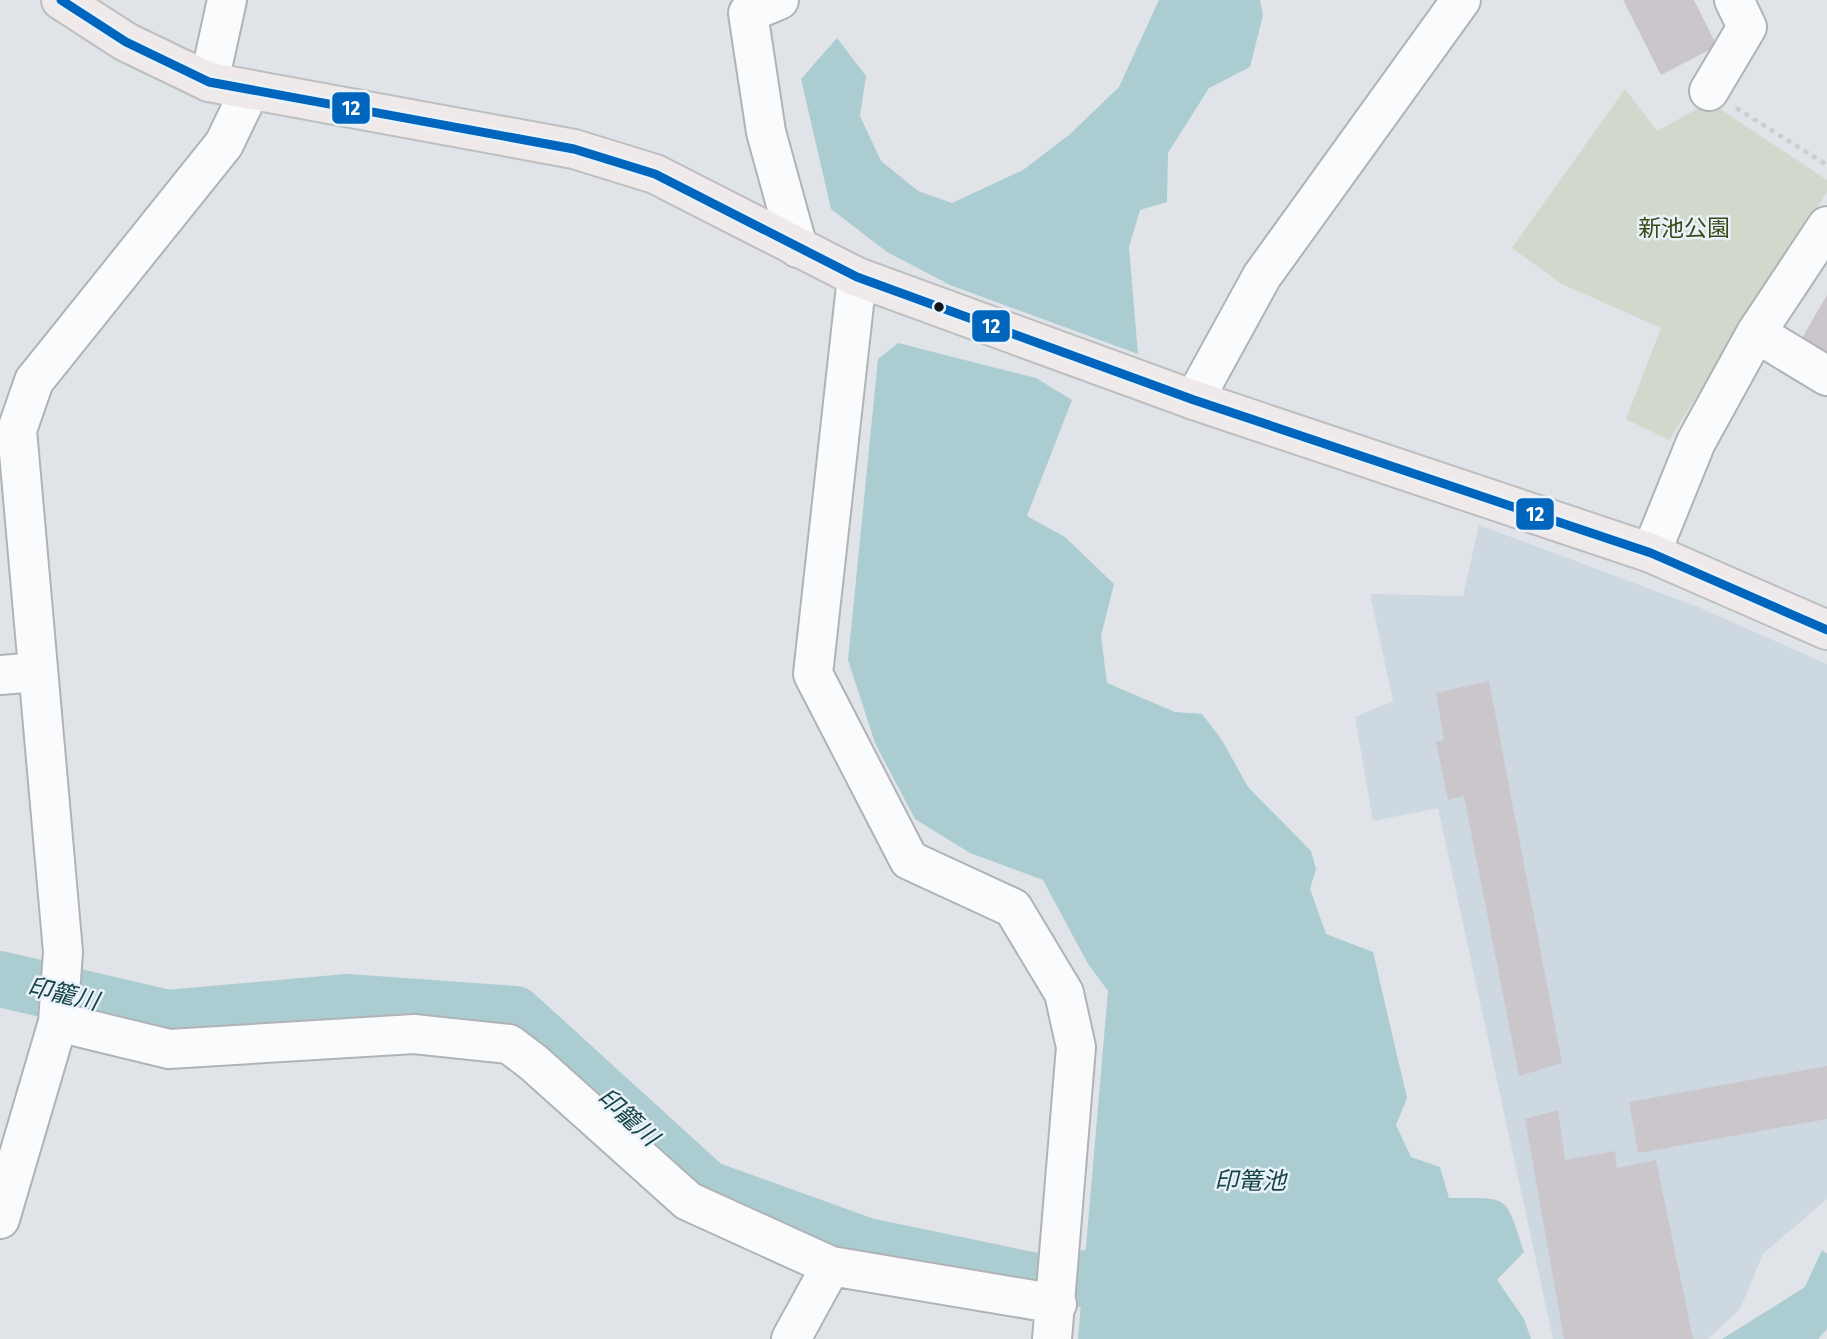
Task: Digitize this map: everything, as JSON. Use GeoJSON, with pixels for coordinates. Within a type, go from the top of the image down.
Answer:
{"type":"FeatureCollection","features":[{"type":"Feature","properties":{"kind":"main road"},"geometry":{"type":"LineString","coordinates":[[61,0],[126,42],[209,82],[573,149],[655,174],[858,277],[1194,400],[1651,553],[1827,630]]}},
{"type":"Feature","properties":{"kind":"street"},"geometry":{"type":"LineString","coordinates":[[209,82],[227,0]]}},
{"type":"Feature","properties":{"kind":"street"},"geometry":{"type":"LineString","coordinates":[[779,0],[748,13],[766,132],[798,248]]}},
{"type":"Feature","properties":{"kind":"street"},"geometry":{"type":"LineString","coordinates":[[1194,400],[1262,276],[1461,0]]}},
{"type":"Feature","properties":{"kind":"street"},"geometry":{"type":"LineString","coordinates":[[1709,91],[1747,27],[1734,0]]}},
{"type":"Feature","properties":{"kind":"street"},"geometry":{"type":"LineString","coordinates":[[0,1219],[58,1023],[63,952],[17,430],[34,381],[224,144],[250,90]]}},
{"type":"Feature","properties":{"kind":"street"},"geometry":{"type":"LineString","coordinates":[[1651,553],[1696,442],[1756,333],[1827,226]]}},
{"type":"Feature","properties":{"kind":"street"},"geometry":{"type":"LineString","coordinates":[[58,1023],[169,1049],[414,1034],[509,1044],[534,1063],[688,1201],[831,1266],[1054,1322],[1076,1047],[1064,993],[1013,908],[909,860],[813,674],[858,277]]}},
{"type":"Feature","properties":{"kind":"street"},"geometry":{"type":"LineString","coordinates":[[1756,333],[1827,376]]}},
{"type":"Feature","properties":{"kind":"street"},"geometry":{"type":"LineString","coordinates":[[0,676],[38,672]]}},
{"type":"Feature","properties":{"kind":"street"},"geometry":{"type":"LineString","coordinates":[[791,1339],[831,1266]]}},
{"type":"Feature","properties":{"kind":"path"},"geometry":{"type":"LineString","coordinates":[[1709,91],[1827,165]]}},
{"type":"Feature","properties":{"kind":"shaded area"},"geometry":{"type":"Polygon","coordinates":[[[1479,525],[1698,607],[1827,664],[1827,1199],[1763,1254],[1740,1309],[1708,1339],[1553,1339],[1438,808],[1373,821],[1355,717],[1393,701],[1370,594],[1463,596],[1479,525]]]}},
{"type":"Feature","properties":{"kind":"green space","name":"新池公園"},"geometry":{"type":"Polygon","coordinates":[[[1625,89],[1657,131],[1710,102],[1827,180],[1827,192],[1669,440],[1626,419],[1661,328],[1562,284],[1512,248],[1625,89]]]}},
{"type":"Feature","properties":{"kind":"water"},"geometry":{"type":"Polygon","coordinates":[[[1159,0],[1260,0],[1263,15],[1250,67],[1209,88],[1168,153],[1167,202],[1140,210],[1129,247],[1138,354],[950,285],[887,252],[831,209],[801,79],[837,38],[866,76],[860,116],[881,161],[918,191],[952,203],[1023,170],[1069,135],[1119,87],[1159,0]]]}},
{"type":"Feature","properties":{"kind":"water","name":"印篭池"},"geometry":{"type":"Polygon","coordinates":[[[898,343],[1036,378],[1072,400],[1027,516],[1065,537],[1114,584],[1101,636],[1107,683],[1175,712],[1202,714],[1222,740],[1248,787],[1311,851],[1316,869],[1310,889],[1326,934],[1373,952],[1407,1098],[1396,1125],[1411,1157],[1440,1167],[1449,1198],[1495,1200],[1508,1209],[1524,1252],[1497,1280],[1524,1319],[1531,1339],[1078,1339],[1108,991],[1088,964],[1043,880],[970,853],[915,819],[875,743],[848,660],[878,359],[898,343]]]}},
{"type":"Feature","properties":{"kind":"water"},"geometry":{"type":"Polygon","coordinates":[[[1822,1250],[1827,1254],[1827,1329],[1818,1339],[1722,1339],[1805,1287],[1822,1250]]]}},
{"type":"Feature","properties":{"kind":"building"},"geometry":{"type":"Polygon","coordinates":[[[1623,0],[1694,0],[1717,46],[1661,75],[1623,0]]]}},
{"type":"Feature","properties":{"kind":"building"},"geometry":{"type":"Polygon","coordinates":[[[1827,295],[1827,353],[1802,338],[1827,295]]]}},
{"type":"Feature","properties":{"kind":"building"},"geometry":{"type":"Polygon","coordinates":[[[1489,681],[1562,1063],[1519,1076],[1464,796],[1448,800],[1436,742],[1444,740],[1436,693],[1489,681]]]}},
{"type":"Feature","properties":{"kind":"building"},"geometry":{"type":"Polygon","coordinates":[[[1827,1066],[1827,1119],[1638,1153],[1629,1102],[1827,1066]]]}},
{"type":"Feature","properties":{"kind":"building"},"geometry":{"type":"Polygon","coordinates":[[[1558,1110],[1565,1160],[1615,1151],[1617,1168],[1656,1160],[1693,1339],[1564,1339],[1525,1119],[1558,1110]]]}},
{"type":"Feature","properties":{"kind":"waterway","name":"印籠川"},"geometry":{"type":"LineString","coordinates":[[0,979],[168,1018],[347,1002],[515,1014],[706,1188],[867,1246],[1040,1282],[1174,1271],[1229,1339]]}},
{"type":"Feature","properties":{"kind":"transit line","name":"12"},"geometry":{"type":"LineString","coordinates":[[61,0],[126,42],[209,82],[574,149],[655,174],[857,277],[1194,400],[1651,553],[1827,630]]}}]}
